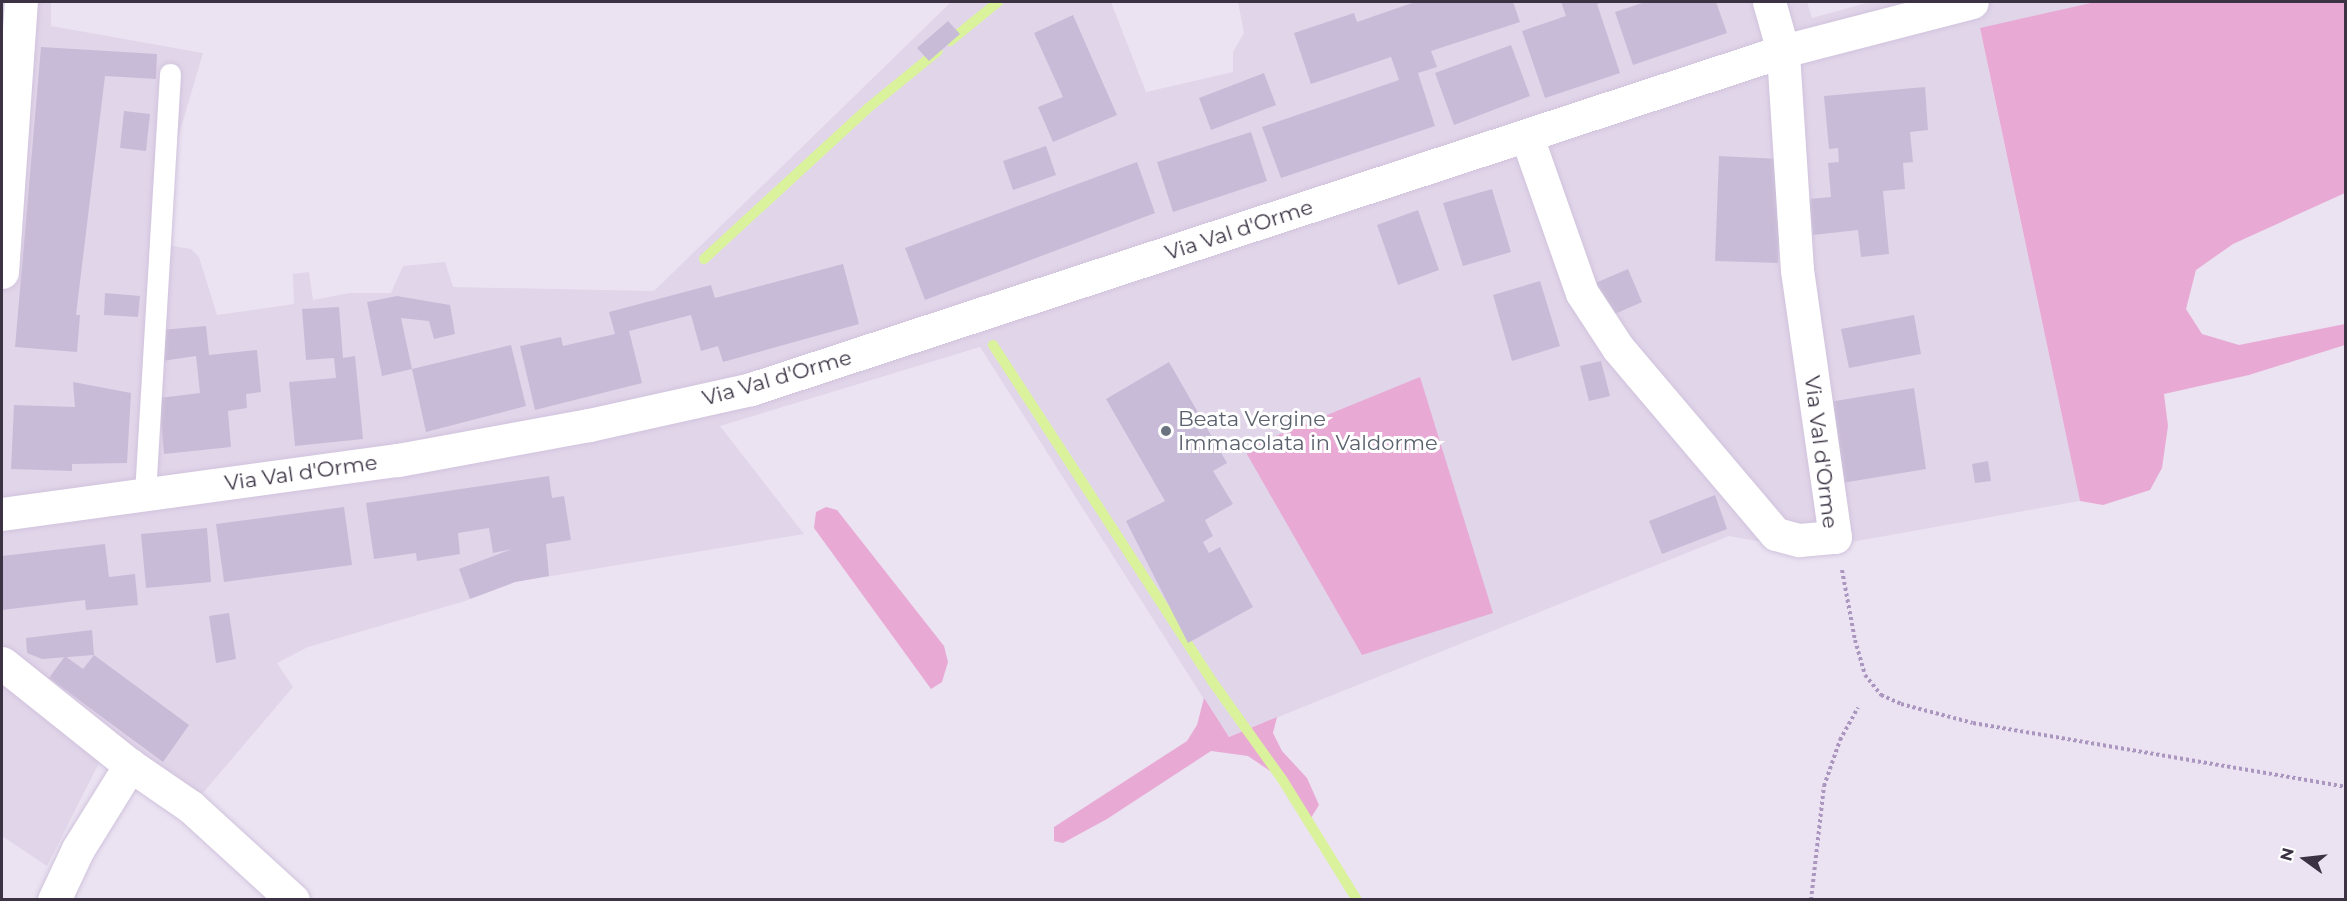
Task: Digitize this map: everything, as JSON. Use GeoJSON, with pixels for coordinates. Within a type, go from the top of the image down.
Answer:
{"type":"FeatureCollection","features":[{"type":"Feature","properties":{"kind":"street"},"geometry":{"type":"LineString","coordinates":[[2,272],[21,2]]}},
{"type":"Feature","properties":{"kind":"street"},"geometry":{"type":"LineString","coordinates":[[1769,2],[1784,51]]}},
{"type":"Feature","properties":{"kind":"street","name":"Via Val d'Orme"},"geometry":{"type":"LineString","coordinates":[[2,514],[398,460],[589,425],[751,389],[1527,137],[1784,51],[1972,2]]}},
{"type":"Feature","properties":{"kind":"street","name":"Via Val d'Orme"},"geometry":{"type":"LineString","coordinates":[[1527,137],[1582,293],[1618,348],[1776,534],[1800,540],[1834,537],[1797,270],[1784,51]]}},
{"type":"Feature","properties":{"kind":"street"},"geometry":{"type":"LineString","coordinates":[[2,663],[130,765],[191,807],[293,900]]}},
{"type":"Feature","properties":{"kind":"street"},"geometry":{"type":"LineString","coordinates":[[54,900],[78,849],[130,765]]}},
{"type":"Feature","properties":{"kind":"lane"},"geometry":{"type":"LineString","coordinates":[[145,494],[170,74]]}},
{"type":"Feature","properties":{"kind":"path"},"geometry":{"type":"LineString","coordinates":[[1834,537],[1855,640],[1865,675],[1881,695],[1973,723],[2346,787]]}},
{"type":"Feature","properties":{"kind":"path"},"geometry":{"type":"LineString","coordinates":[[1811,900],[1824,786],[1840,740],[1858,708]]}},
{"type":"Feature","properties":{"kind":"shaded area"},"geometry":{"type":"Polygon","coordinates":[[[2,2],[51,2],[51,26],[203,53],[173,155],[161,244],[191,249],[199,257],[217,315],[294,304],[293,274],[309,272],[313,300],[349,293],[391,293],[403,266],[445,262],[453,287],[654,291],[951,2],[1111,2],[1146,92],[1233,72],[1233,52],[1244,33],[1238,2],[1807,2],[1812,18],[1870,2],[2095,2],[1980,29],[2080,501],[1807,550],[1729,536],[1228,737],[980,347],[720,426],[804,534],[515,582],[465,601],[308,647],[277,663],[293,687],[191,807],[134,791],[100,761],[47,866],[2,836],[2,2]]]}},
{"type":"Feature","properties":{"kind":"shaded area"},"geometry":{"type":"Polygon","coordinates":[[[2095,2],[2346,2],[2345,193],[2233,244],[2196,270],[2186,309],[2202,334],[2239,345],[2345,324],[2345,345],[2249,375],[2164,394],[2168,426],[2162,468],[2150,490],[2103,505],[2080,501],[1980,28],[2095,2]]]}},
{"type":"Feature","properties":{"kind":"shaded area"},"geometry":{"type":"Polygon","coordinates":[[[1420,377],[1493,613],[1362,655],[1244,449],[1420,377]]]}},
{"type":"Feature","properties":{"kind":"shaded area"},"geometry":{"type":"Polygon","coordinates":[[[826,507],[837,510],[944,646],[948,662],[942,682],[931,689],[814,528],[816,512],[826,507]]]}},
{"type":"Feature","properties":{"kind":"shaded area"},"geometry":{"type":"Polygon","coordinates":[[[1204,698],[1229,737],[1277,717],[1273,733],[1282,751],[1307,778],[1319,805],[1309,821],[1282,779],[1248,756],[1211,751],[1107,819],[1063,843],[1054,841],[1054,827],[1187,741],[1197,725],[1204,698]]]}},
{"type":"Feature","properties":{"kind":"building"},"geometry":{"type":"Polygon","coordinates":[[[1415,2],[1513,2],[1520,22],[1431,51],[1437,67],[1418,73],[1435,126],[1281,178],[1262,127],[1399,80],[1391,57],[1311,84],[1294,33],[1354,13],[1357,22],[1415,2]]]}},
{"type":"Feature","properties":{"kind":"building"},"geometry":{"type":"Polygon","coordinates":[[[1561,2],[1604,2],[1597,4],[1620,73],[1545,98],[1522,31],[1566,16],[1561,2]]]}},
{"type":"Feature","properties":{"kind":"building"},"geometry":{"type":"Polygon","coordinates":[[[1645,2],[1716,2],[1727,33],[1633,65],[1615,12],[1645,2]]]}},
{"type":"Feature","properties":{"kind":"building"},"geometry":{"type":"Polygon","coordinates":[[[1073,15],[1117,115],[1053,142],[1038,107],[1063,97],[1034,33],[1073,15]]]}},
{"type":"Feature","properties":{"kind":"building"},"geometry":{"type":"Polygon","coordinates":[[[948,21],[960,34],[929,61],[917,48],[948,21]]]}},
{"type":"Feature","properties":{"kind":"building"},"geometry":{"type":"Polygon","coordinates":[[[1511,45],[1530,96],[1454,125],[1435,73],[1511,45]]]}},
{"type":"Feature","properties":{"kind":"building"},"geometry":{"type":"Polygon","coordinates":[[[41,47],[157,54],[156,79],[105,76],[76,315],[80,315],[77,352],[15,347],[41,47]]]}},
{"type":"Feature","properties":{"kind":"building"},"geometry":{"type":"Polygon","coordinates":[[[1264,73],[1276,105],[1211,130],[1199,98],[1264,73]]]}},
{"type":"Feature","properties":{"kind":"building"},"geometry":{"type":"Polygon","coordinates":[[[1925,87],[1928,130],[1910,132],[1913,162],[1903,163],[1905,189],[1883,191],[1889,254],[1861,257],[1858,230],[1813,235],[1809,199],[1831,197],[1828,163],[1839,162],[1838,148],[1829,149],[1824,96],[1925,87]]]}},
{"type":"Feature","properties":{"kind":"building"},"geometry":{"type":"Polygon","coordinates":[[[124,111],[150,114],[146,151],[120,148],[124,111]]]}},
{"type":"Feature","properties":{"kind":"building"},"geometry":{"type":"Polygon","coordinates":[[[1251,132],[1267,181],[1173,212],[1157,162],[1251,132]]]}},
{"type":"Feature","properties":{"kind":"building"},"geometry":{"type":"Polygon","coordinates":[[[1046,146],[1056,175],[1013,190],[1003,161],[1046,146]]]}},
{"type":"Feature","properties":{"kind":"building"},"geometry":{"type":"Polygon","coordinates":[[[1719,156],[1782,159],[1778,263],[1715,261],[1719,156]]]}},
{"type":"Feature","properties":{"kind":"building"},"geometry":{"type":"Polygon","coordinates":[[[1137,162],[1155,213],[925,300],[905,248],[1137,162]]]}},
{"type":"Feature","properties":{"kind":"building"},"geometry":{"type":"Polygon","coordinates":[[[1492,189],[1511,252],[1463,266],[1443,203],[1492,189]]]}},
{"type":"Feature","properties":{"kind":"building"},"geometry":{"type":"Polygon","coordinates":[[[1418,210],[1439,270],[1398,285],[1377,225],[1418,210]]]}},
{"type":"Feature","properties":{"kind":"building"},"geometry":{"type":"Polygon","coordinates":[[[843,264],[859,324],[723,362],[718,346],[701,351],[691,315],[629,331],[642,383],[535,410],[520,346],[561,337],[563,346],[615,334],[609,312],[711,285],[715,298],[843,264]]]}},
{"type":"Feature","properties":{"kind":"building"},"geometry":{"type":"Polygon","coordinates":[[[1628,269],[1642,302],[1608,317],[1593,284],[1628,269]]]}},
{"type":"Feature","properties":{"kind":"building"},"geometry":{"type":"Polygon","coordinates":[[[1540,281],[1560,346],[1512,361],[1493,295],[1540,281]]]}},
{"type":"Feature","properties":{"kind":"building"},"geometry":{"type":"Polygon","coordinates":[[[105,293],[140,296],[138,317],[104,315],[105,293]]]}},
{"type":"Feature","properties":{"kind":"building"},"geometry":{"type":"Polygon","coordinates":[[[397,296],[450,305],[455,334],[434,339],[429,321],[401,318],[412,369],[382,376],[367,302],[397,296]]]}},
{"type":"Feature","properties":{"kind":"building"},"geometry":{"type":"Polygon","coordinates":[[[339,307],[343,358],[355,356],[363,439],[295,446],[289,382],[336,378],[334,358],[306,360],[302,309],[339,307]]]}},
{"type":"Feature","properties":{"kind":"building"},"geometry":{"type":"Polygon","coordinates":[[[1914,315],[1921,354],[1849,368],[1841,329],[1914,315]]]}},
{"type":"Feature","properties":{"kind":"building"},"geometry":{"type":"Polygon","coordinates":[[[206,326],[209,355],[257,350],[261,392],[246,394],[247,408],[228,411],[231,447],[164,454],[159,398],[200,393],[196,356],[162,361],[161,330],[206,326]]]}},
{"type":"Feature","properties":{"kind":"building"},"geometry":{"type":"Polygon","coordinates":[[[511,345],[526,406],[426,432],[412,369],[511,345]]]}},
{"type":"Feature","properties":{"kind":"building"},"geometry":{"type":"Polygon","coordinates":[[[1601,361],[1610,396],[1589,401],[1580,366],[1601,361]]]}},
{"type":"Feature","properties":{"kind":"building"},"geometry":{"type":"Polygon","coordinates":[[[1169,362],[1227,463],[1213,471],[1233,504],[1205,520],[1213,536],[1203,542],[1209,553],[1220,547],[1253,607],[1188,643],[1126,521],[1165,501],[1106,399],[1169,362]]]}},
{"type":"Feature","properties":{"kind":"building"},"geometry":{"type":"Polygon","coordinates":[[[73,382],[131,393],[127,463],[72,464],[72,471],[11,469],[14,405],[75,407],[73,382]]]}},
{"type":"Feature","properties":{"kind":"building"},"geometry":{"type":"Polygon","coordinates":[[[1914,388],[1926,469],[1842,483],[1829,402],[1914,388]]]}},
{"type":"Feature","properties":{"kind":"building"},"geometry":{"type":"Polygon","coordinates":[[[1988,461],[1991,481],[1975,483],[1972,464],[1988,461]]]}},
{"type":"Feature","properties":{"kind":"building"},"geometry":{"type":"Polygon","coordinates":[[[549,476],[552,498],[564,496],[571,540],[546,544],[549,576],[515,582],[470,599],[459,569],[512,549],[493,553],[489,528],[458,533],[460,554],[417,561],[416,553],[374,559],[366,503],[549,476]]]}},
{"type":"Feature","properties":{"kind":"building"},"geometry":{"type":"Polygon","coordinates":[[[1715,495],[1727,529],[1662,554],[1649,521],[1715,495]]]}},
{"type":"Feature","properties":{"kind":"building"},"geometry":{"type":"Polygon","coordinates":[[[344,507],[352,565],[224,582],[216,524],[344,507]]]}},
{"type":"Feature","properties":{"kind":"building"},"geometry":{"type":"Polygon","coordinates":[[[207,528],[211,582],[146,588],[141,534],[207,528]]]}},
{"type":"Feature","properties":{"kind":"building"},"geometry":{"type":"Polygon","coordinates":[[[105,544],[109,577],[135,574],[138,605],[86,610],[85,600],[2,610],[2,556],[105,544]]]}},
{"type":"Feature","properties":{"kind":"building"},"geometry":{"type":"Polygon","coordinates":[[[229,613],[236,659],[216,663],[209,616],[229,613]]]}},
{"type":"Feature","properties":{"kind":"building"},"geometry":{"type":"Polygon","coordinates":[[[92,630],[94,655],[42,659],[27,653],[26,638],[92,630]]]}},
{"type":"Feature","properties":{"kind":"building"},"geometry":{"type":"Polygon","coordinates":[[[94,655],[189,725],[163,762],[49,678],[65,656],[83,669],[94,655]]]}},
{"type":"Feature","properties":{"kind":"waterway"},"geometry":{"type":"LineString","coordinates":[[950,41],[998,2]]}},
{"type":"Feature","properties":{"kind":"waterway"},"geometry":{"type":"LineString","coordinates":[[704,259],[868,108],[938,51]]}},
{"type":"Feature","properties":{"kind":"waterway"},"geometry":{"type":"LineString","coordinates":[[993,345],[1212,681],[1282,779],[1357,900]]}},
{"type":"Feature","properties":{"kind":"place","name":"Beata Vergine Immacolata in Valdorme"},"geometry":{"type":"Point","coordinates":[1166,431]}}]}
